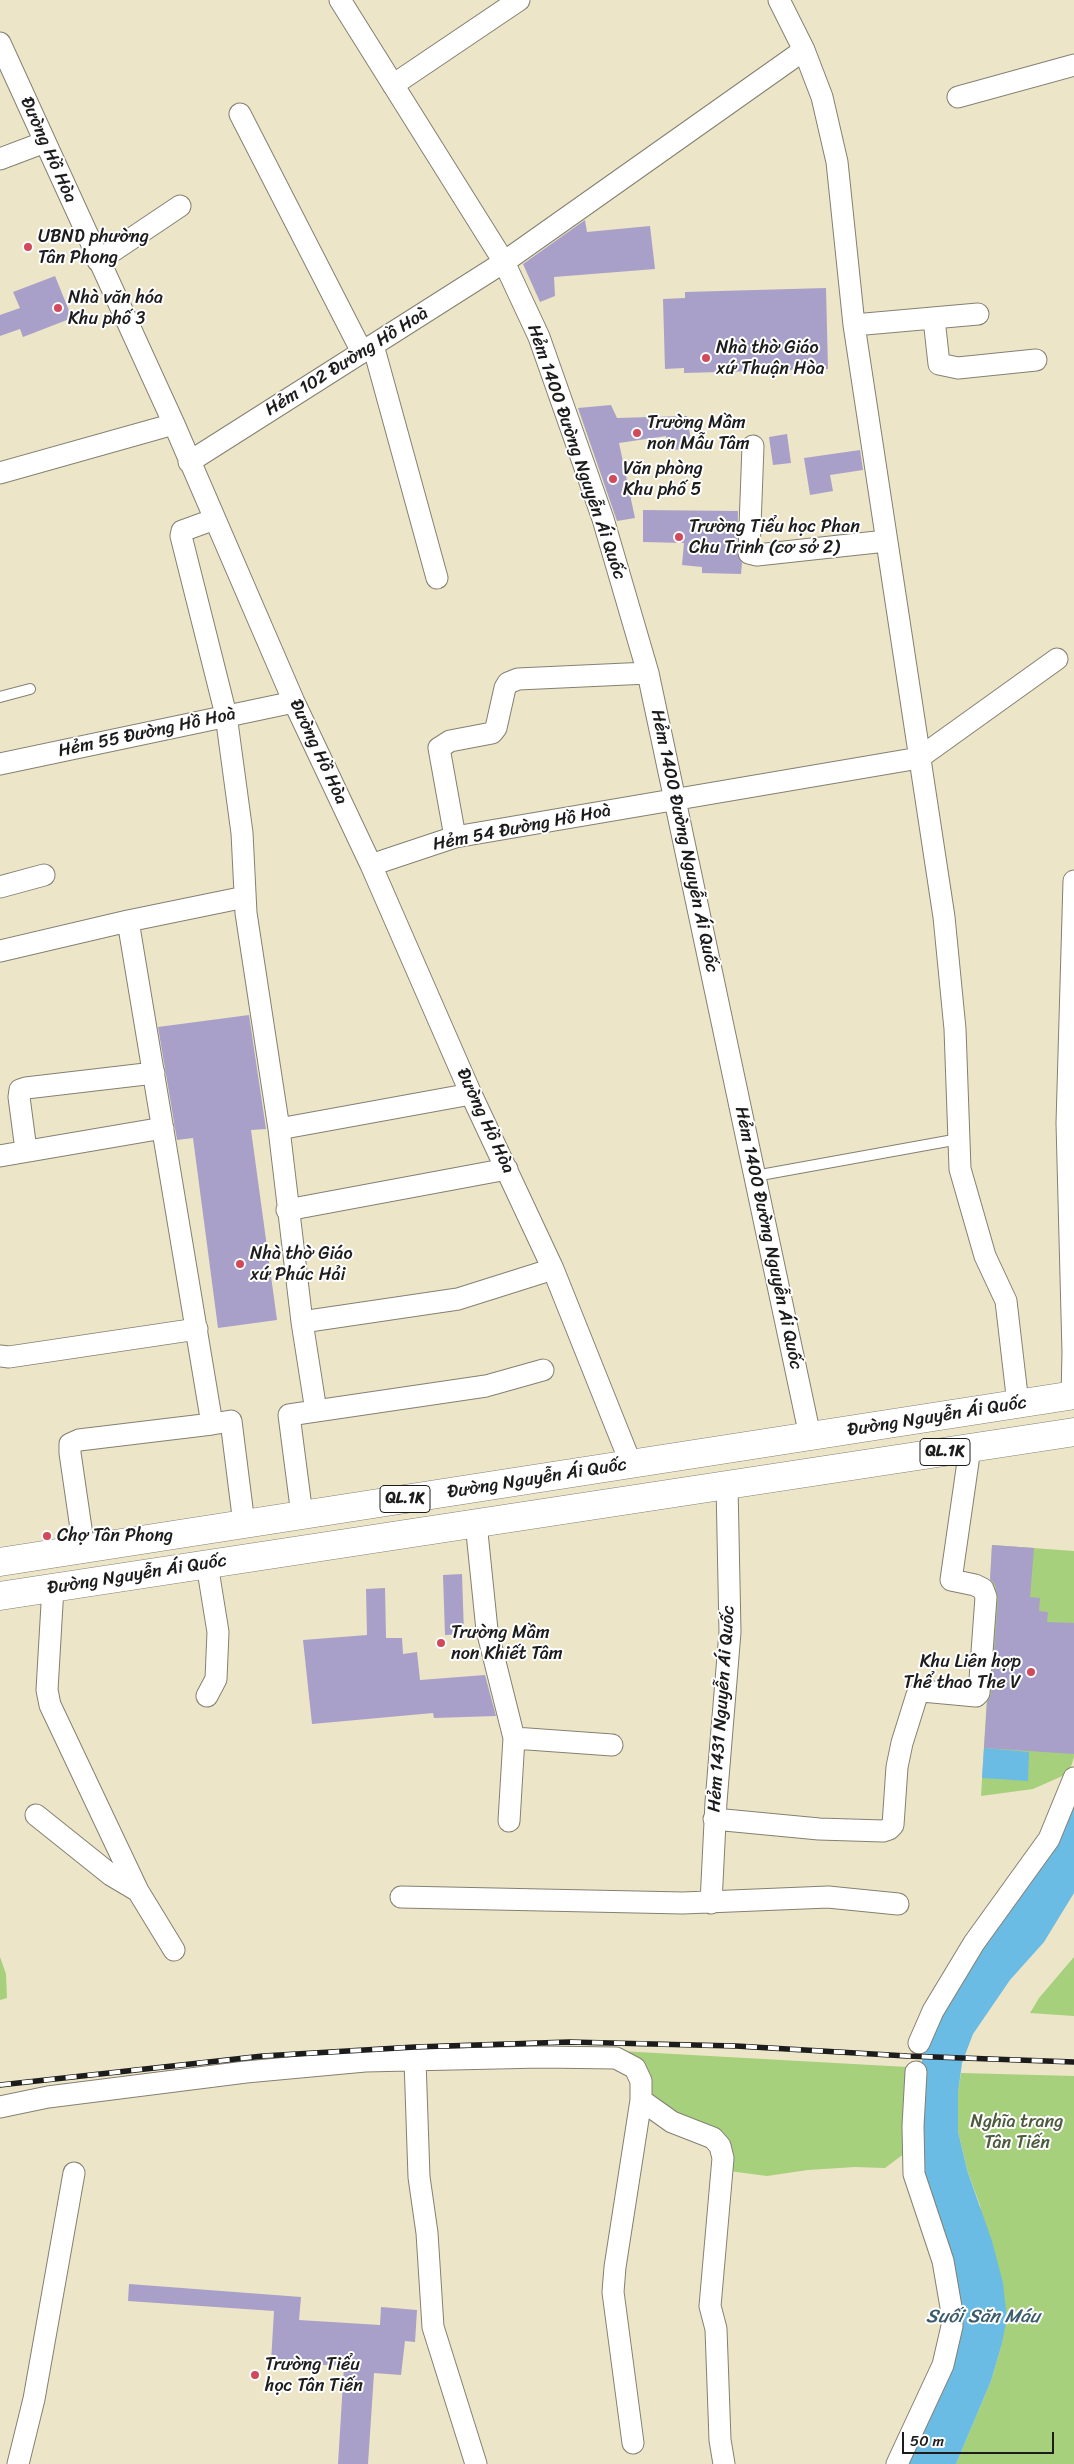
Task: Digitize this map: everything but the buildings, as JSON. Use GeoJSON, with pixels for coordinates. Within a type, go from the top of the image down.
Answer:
{"type":"FeatureCollection","features":[{"type":"Feature","properties":{"kind":"main road","name":"Đường Nguyễn Ái Quốc"},"geometry":{"type":"LineString","coordinates":[[0,1562],[1073,1395]]}},
{"type":"Feature","properties":{"kind":"main road","name":"Đường Nguyễn Ái Quốc"},"geometry":{"type":"LineString","coordinates":[[0,1596],[1074,1432]]}},
{"type":"Feature","properties":{"kind":"main road"},"geometry":{"type":"LineString","coordinates":[[810,1436],[815,1472]]}},
{"type":"Feature","properties":{"kind":"street","name":"Hẻm 1400 Đường Nguyễn Ái Quốc"},"geometry":{"type":"LineString","coordinates":[[340,0],[504,262],[539,338],[603,519],[648,673],[810,1436]]}},
{"type":"Feature","properties":{"kind":"street"},"geometry":{"type":"LineString","coordinates":[[393,85],[519,0]]}},
{"type":"Feature","properties":{"kind":"street"},"geometry":{"type":"LineString","coordinates":[[786,3],[825,106],[837,162],[854,325],[945,926],[955,1029],[958,1156],[963,1184],[985,1256],[1006,1301],[1018,1404]]}},
{"type":"Feature","properties":{"kind":"street","name":"Đường Hồ Hòa"},"geometry":{"type":"LineString","coordinates":[[0,43],[174,424],[294,702],[371,866],[471,1094],[553,1269],[631,1464]]}},
{"type":"Feature","properties":{"kind":"street","name":"Hẻm 102 Đường Hồ Hoà"},"geometry":{"type":"LineString","coordinates":[[189,462],[504,262],[804,50]]}},
{"type":"Feature","properties":{"kind":"street"},"geometry":{"type":"LineString","coordinates":[[958,97],[1074,65]]}},
{"type":"Feature","properties":{"kind":"street"},"geometry":{"type":"LineString","coordinates":[[240,114],[368,349],[437,578]]}},
{"type":"Feature","properties":{"kind":"street"},"geometry":{"type":"LineString","coordinates":[[0,159],[45,142]]}},
{"type":"Feature","properties":{"kind":"street"},"geometry":{"type":"LineString","coordinates":[[98,261],[180,206]]}},
{"type":"Feature","properties":{"kind":"street"},"geometry":{"type":"LineString","coordinates":[[854,325],[978,314]]}},
{"type":"Feature","properties":{"kind":"street"},"geometry":{"type":"LineString","coordinates":[[934,319],[939,364],[958,368],[1036,360]]}},
{"type":"Feature","properties":{"kind":"street"},"geometry":{"type":"LineString","coordinates":[[0,473],[174,424]]}},
{"type":"Feature","properties":{"kind":"street"},"geometry":{"type":"LineString","coordinates":[[753,446],[749,554],[757,555],[886,541]]}},
{"type":"Feature","properties":{"kind":"street"},"geometry":{"type":"LineString","coordinates":[[215,519],[182,531],[181,536],[226,716],[242,833],[245,897],[279,1129],[287,1210],[316,1411]]}},
{"type":"Feature","properties":{"kind":"street"},"geometry":{"type":"LineString","coordinates":[[919,758],[1057,660]]}},
{"type":"Feature","properties":{"kind":"street"},"geometry":{"type":"LineString","coordinates":[[455,837],[439,748],[450,741],[492,733],[496,728],[508,682],[518,679],[648,673]]}},
{"type":"Feature","properties":{"kind":"street","name":"Hẻm 55 Đường Hồ Hoà"},"geometry":{"type":"LineString","coordinates":[[0,764],[294,702]]}},
{"type":"Feature","properties":{"kind":"street","name":"Hẻm 54 Đường Hồ Hoà"},"geometry":{"type":"LineString","coordinates":[[371,866],[455,837],[919,758]]}},
{"type":"Feature","properties":{"kind":"street"},"geometry":{"type":"LineString","coordinates":[[0,887],[44,875]]}},
{"type":"Feature","properties":{"kind":"street"},"geometry":{"type":"LineString","coordinates":[[1073,1395],[1067,1123],[1074,881]]}},
{"type":"Feature","properties":{"kind":"street"},"geometry":{"type":"LineString","coordinates":[[0,951],[128,921],[245,897]]}},
{"type":"Feature","properties":{"kind":"street"},"geometry":{"type":"LineString","coordinates":[[128,921],[212,1424]]}},
{"type":"Feature","properties":{"kind":"street"},"geometry":{"type":"LineString","coordinates":[[26,1150],[19,1097],[20,1090],[154,1073]]}},
{"type":"Feature","properties":{"kind":"street"},"geometry":{"type":"LineString","coordinates":[[279,1129],[471,1094]]}},
{"type":"Feature","properties":{"kind":"street"},"geometry":{"type":"LineString","coordinates":[[0,1156],[26,1150],[163,1128]]}},
{"type":"Feature","properties":{"kind":"street"},"geometry":{"type":"LineString","coordinates":[[287,1210],[507,1169]]}},
{"type":"Feature","properties":{"kind":"street"},"geometry":{"type":"LineString","coordinates":[[302,1322],[458,1299],[553,1269]]}},
{"type":"Feature","properties":{"kind":"street"},"geometry":{"type":"LineString","coordinates":[[0,1356],[9,1357],[197,1329]]}},
{"type":"Feature","properties":{"kind":"street"},"geometry":{"type":"LineString","coordinates":[[302,1515],[290,1415],[486,1386],[543,1370]]}},
{"type":"Feature","properties":{"kind":"street"},"geometry":{"type":"LineString","coordinates":[[84,1549],[70,1453],[70,1444],[79,1440],[231,1421],[244,1524]]}},
{"type":"Feature","properties":{"kind":"street"},"geometry":{"type":"LineString","coordinates":[[714,1820],[819,1830],[883,1830],[889,1829],[893,1824],[897,1767],[902,1743],[917,1695],[922,1691],[976,1696],[979,1693],[986,1597],[983,1589],[976,1585],[952,1580],[970,1448]]}},
{"type":"Feature","properties":{"kind":"street","name":"Hẻm 1431 Nguyễn Ái Quốc"},"geometry":{"type":"LineString","coordinates":[[711,1903],[714,1820],[730,1632],[727,1485]]}},
{"type":"Feature","properties":{"kind":"street"},"geometry":{"type":"LineString","coordinates":[[476,1523],[487,1630],[514,1738],[509,1821]]}},
{"type":"Feature","properties":{"kind":"street"},"geometry":{"type":"LineString","coordinates":[[207,1564],[218,1632],[216,1679],[207,1696]]}},
{"type":"Feature","properties":{"kind":"street"},"geometry":{"type":"LineString","coordinates":[[53,1587],[47,1690],[50,1705],[138,1891],[174,1950]]}},
{"type":"Feature","properties":{"kind":"street"},"geometry":{"type":"LineString","coordinates":[[514,1738],[612,1745]]}},
{"type":"Feature","properties":{"kind":"street"},"geometry":{"type":"LineString","coordinates":[[919,2043],[933,2011],[974,1943],[1049,1839],[1074,1778]]}},
{"type":"Feature","properties":{"kind":"street"},"geometry":{"type":"LineString","coordinates":[[36,1815],[111,1875],[138,1891]]}},
{"type":"Feature","properties":{"kind":"street"},"geometry":{"type":"LineString","coordinates":[[401,1897],[711,1903],[828,1897],[898,1904]]}},
{"type":"Feature","properties":{"kind":"street"},"geometry":{"type":"LineString","coordinates":[[0,2107],[48,2097],[246,2072],[365,2061],[616,2058],[635,2068],[641,2081],[641,2100],[613,2292],[633,2443]]}},
{"type":"Feature","properties":{"kind":"street"},"geometry":{"type":"LineString","coordinates":[[415,2060],[419,2177],[428,2233],[433,2327],[476,2464]]}},
{"type":"Feature","properties":{"kind":"street"},"geometry":{"type":"LineString","coordinates":[[897,2464],[943,2365],[952,2326],[951,2307],[943,2261],[914,2174],[913,2126],[916,2072]]}},
{"type":"Feature","properties":{"kind":"street"},"geometry":{"type":"LineString","coordinates":[[641,2100],[672,2122],[714,2138],[720,2146],[724,2158],[710,2306],[716,2329],[720,2440],[724,2464]]}},
{"type":"Feature","properties":{"kind":"street"},"geometry":{"type":"LineString","coordinates":[[18,2464],[34,2399],[74,2173]]}},
{"type":"Feature","properties":{"kind":"lane"},"geometry":{"type":"LineString","coordinates":[[0,696],[30,689]]}},
{"type":"Feature","properties":{"kind":"lane"},"geometry":{"type":"LineString","coordinates":[[755,1176],[959,1139]]}},
{"type":"Feature","properties":{"kind":"green space","name":"Khu Liên hợp Thể thao The V"},"geometry":{"type":"Polygon","coordinates":[[[992,1545],[1074,1551],[1074,1757],[1069,1773],[1033,1789],[981,1796],[993,1596],[990,1586],[992,1545]]]}},
{"type":"Feature","properties":{"kind":"green space"},"geometry":{"type":"Polygon","coordinates":[[[0,1957],[6,1974],[7,1998],[0,2000],[0,1957]]]}},
{"type":"Feature","properties":{"kind":"green space"},"geometry":{"type":"Polygon","coordinates":[[[1074,1957],[1074,2016],[1030,2013],[1039,1998],[1074,1957]]]}},
{"type":"Feature","properties":{"kind":"green space"},"geometry":{"type":"Polygon","coordinates":[[[620,2051],[907,2067],[905,2153],[885,2168],[855,2167],[808,2170],[767,2176],[729,2171],[729,2141],[653,2101],[620,2051]]]}},
{"type":"Feature","properties":{"kind":"green space","name":"Nghĩa trang Tân Tiến"},"geometry":{"type":"Polygon","coordinates":[[[961,2073],[1074,2076],[1074,2464],[956,2464],[991,2381],[1001,2347],[980,2205],[967,2170],[958,2131],[958,2093],[961,2073]]]}},
{"type":"Feature","properties":{"kind":"water"},"geometry":{"type":"Polygon","coordinates":[[[984,1748],[1029,1752],[1028,1781],[982,1778],[984,1748]]]}},
{"type":"Feature","properties":{"kind":"water","name":"Suối Săn Máu"},"geometry":{"type":"Polygon","coordinates":[[[1074,1797],[1074,1893],[1044,1942],[1010,1980],[973,2034],[962,2063],[958,2093],[958,2131],[967,2170],[992,2241],[1003,2283],[1007,2319],[1001,2347],[991,2381],[956,2464],[905,2464],[950,2367],[921,2174],[922,2060],[929,2035],[1074,1797]]]}},
{"type":"Feature","properties":{"kind":"railway"},"geometry":{"type":"LineString","coordinates":[[0,2085],[263,2056],[415,2047],[569,2042],[736,2046],[907,2056],[1074,2062]]}},
{"type":"Feature","properties":{"kind":"place","name":"UBND phường Tân Phong"},"geometry":{"type":"Point","coordinates":[28,247]}},
{"type":"Feature","properties":{"kind":"place","name":"Nhà văn hóa Khu phố 3"},"geometry":{"type":"Point","coordinates":[58,308]}},
{"type":"Feature","properties":{"kind":"place","name":"Nhà thờ Giáo xứ Thuận Hòa"},"geometry":{"type":"Point","coordinates":[706,358]}},
{"type":"Feature","properties":{"kind":"place","name":"Trường Mầm non Mẫu Tâm"},"geometry":{"type":"Point","coordinates":[637,433]}},
{"type":"Feature","properties":{"kind":"place","name":"Văn phòng Khu phố 5"},"geometry":{"type":"Point","coordinates":[613,479]}},
{"type":"Feature","properties":{"kind":"place","name":"Trường Tiểu học Phan Chu Trinh (cơ sở 2)"},"geometry":{"type":"Point","coordinates":[679,537]}},
{"type":"Feature","properties":{"kind":"place","name":"Nhà thờ Giáo xứ Phúc Hải"},"geometry":{"type":"Point","coordinates":[240,1264]}},
{"type":"Feature","properties":{"kind":"place","name":"Chợ Tân Phong"},"geometry":{"type":"Point","coordinates":[47,1536]}},
{"type":"Feature","properties":{"kind":"place","name":"Trường Mầm non Khiết Tâm"},"geometry":{"type":"Point","coordinates":[441,1643]}},
{"type":"Feature","properties":{"kind":"place","name":"Khu Liên hợp Thể thao The V"},"geometry":{"type":"Point","coordinates":[1031,1672]}},
{"type":"Feature","properties":{"kind":"place","name":"Trường Tiểu học Tân Tiến"},"geometry":{"type":"Point","coordinates":[255,2375]}}]}
